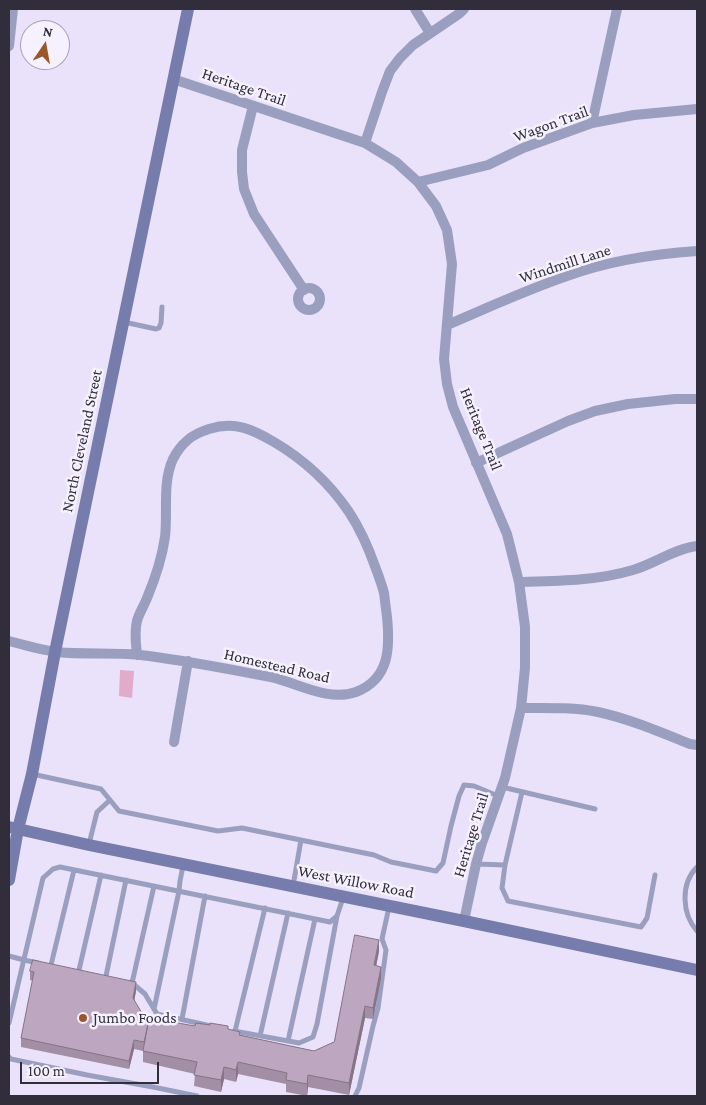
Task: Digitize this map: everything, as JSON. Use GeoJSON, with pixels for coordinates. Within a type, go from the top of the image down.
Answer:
{"type":"FeatureCollection","features":[{"type":"Feature","properties":{"kind":"street"},"geometry":{"type":"LineString","coordinates":[[9,46],[13,9]]}},
{"type":"Feature","properties":{"kind":"street","name":"North Cleveland Street"},"geometry":{"type":"LineString","coordinates":[[9,880],[14,828],[32,774],[55,652],[188,9]]}},
{"type":"Feature","properties":{"kind":"street"},"geometry":{"type":"LineString","coordinates":[[415,9],[430,33]]}},
{"type":"Feature","properties":{"kind":"street"},"geometry":{"type":"LineString","coordinates":[[365,143],[390,71],[413,45],[464,9]]}},
{"type":"Feature","properties":{"kind":"street"},"geometry":{"type":"LineString","coordinates":[[592,123],[617,9]]}},
{"type":"Feature","properties":{"kind":"street","name":"Heritage Trail"},"geometry":{"type":"LineString","coordinates":[[174,79],[365,143],[396,162],[418,182],[436,206],[447,230],[452,264],[444,359],[447,384],[476,463],[507,534],[519,582],[525,627],[521,708],[505,778],[476,864],[464,921]]}},
{"type":"Feature","properties":{"kind":"street"},"geometry":{"type":"LineString","coordinates":[[253,106],[242,150],[244,189],[254,214],[304,290]]}},
{"type":"Feature","properties":{"kind":"street","name":"Wagon Trail"},"geometry":{"type":"LineString","coordinates":[[418,182],[488,165],[523,148],[592,123],[634,115],[697,109]]}},
{"type":"Feature","properties":{"kind":"street","name":"Windmill Lane"},"geometry":{"type":"LineString","coordinates":[[447,325],[568,275],[626,260],[697,251]]}},
{"type":"Feature","properties":{"kind":"street"},"geometry":{"type":"LineString","coordinates":[[476,463],[568,421],[595,411],[628,404],[675,399],[697,399]]}},
{"type":"Feature","properties":{"kind":"street","name":"Homestead Road"},"geometry":{"type":"LineString","coordinates":[[9,641],[55,652],[137,655],[188,661],[276,678],[323,693],[356,692],[376,679],[387,659],[389,646],[383,590],[368,547],[348,511],[321,479],[290,452],[256,432],[234,425],[222,426],[208,429],[187,440],[173,460],[166,486],[164,539],[153,583],[136,624],[137,655]]}},
{"type":"Feature","properties":{"kind":"street"},"geometry":{"type":"LineString","coordinates":[[519,582],[575,581],[606,576],[632,570],[697,546]]}},
{"type":"Feature","properties":{"kind":"street"},"geometry":{"type":"LineString","coordinates":[[174,742],[188,661]]}},
{"type":"Feature","properties":{"kind":"street"},"geometry":{"type":"LineString","coordinates":[[521,708],[567,708],[597,712],[628,720],[697,745]]}},
{"type":"Feature","properties":{"kind":"street","name":"West Willow Road"},"geometry":{"type":"LineString","coordinates":[[14,828],[697,970]]}},
{"type":"Feature","properties":{"kind":"lane"},"geometry":{"type":"LineString","coordinates":[[124,322],[156,330],[161,323],[162,307]]}},
{"type":"Feature","properties":{"kind":"lane"},"geometry":{"type":"LineString","coordinates":[[32,774],[101,789],[119,811],[218,831],[242,828],[374,855],[391,862],[436,872],[443,863],[459,796],[464,785],[500,792],[522,792],[595,809]]}},
{"type":"Feature","properties":{"kind":"lane"},"geometry":{"type":"LineString","coordinates":[[522,792],[505,865],[502,888],[508,901],[641,927],[647,918],[655,875]]}},
{"type":"Feature","properties":{"kind":"lane"},"geometry":{"type":"LineString","coordinates":[[89,845],[97,812],[110,800]]}},
{"type":"Feature","properties":{"kind":"lane"},"geometry":{"type":"LineString","coordinates":[[293,886],[301,840]]}},
{"type":"Feature","properties":{"kind":"lane"},"geometry":{"type":"LineString","coordinates":[[154,1010],[184,864]]}},
{"type":"Feature","properties":{"kind":"lane"},"geometry":{"type":"LineString","coordinates":[[476,864],[505,865]]}},
{"type":"Feature","properties":{"kind":"lane"},"geometry":{"type":"LineString","coordinates":[[9,1023],[43,878],[52,869],[60,867],[330,922],[337,916]]}},
{"type":"Feature","properties":{"kind":"lane"},"geometry":{"type":"LineString","coordinates":[[697,867],[686,886],[685,908],[691,924],[697,931]]}},
{"type":"Feature","properties":{"kind":"lane"},"geometry":{"type":"LineString","coordinates":[[9,956],[54,965],[74,870]]}},
{"type":"Feature","properties":{"kind":"lane"},"geometry":{"type":"LineString","coordinates":[[80,970],[101,875]]}},
{"type":"Feature","properties":{"kind":"lane"},"geometry":{"type":"LineString","coordinates":[[106,976],[126,880]]}},
{"type":"Feature","properties":{"kind":"lane"},"geometry":{"type":"LineString","coordinates":[[132,983],[154,886]]}},
{"type":"Feature","properties":{"kind":"lane"},"geometry":{"type":"LineString","coordinates":[[182,1019],[205,896]]}},
{"type":"Feature","properties":{"kind":"lane"},"geometry":{"type":"LineString","coordinates":[[265,908],[232,1031],[300,1043],[313,1037],[317,1024],[337,916],[343,896]]}},
{"type":"Feature","properties":{"kind":"lane"},"geometry":{"type":"LineString","coordinates":[[355,1096],[378,1008],[386,950],[382,939],[389,906]]}},
{"type":"Feature","properties":{"kind":"lane"},"geometry":{"type":"LineString","coordinates":[[260,1036],[288,913]]}},
{"type":"Feature","properties":{"kind":"lane"},"geometry":{"type":"LineString","coordinates":[[288,1041],[315,919]]}},
{"type":"Feature","properties":{"kind":"lane"},"geometry":{"type":"LineString","coordinates":[[71,968],[88,972]]}},
{"type":"Feature","properties":{"kind":"lane"},"geometry":{"type":"LineString","coordinates":[[97,974],[114,977]]}},
{"type":"Feature","properties":{"kind":"lane"},"geometry":{"type":"LineString","coordinates":[[122,979],[130,980],[145,994],[157,1014],[220,1028]]}},
{"type":"Feature","properties":{"kind":"lane"},"geometry":{"type":"LineString","coordinates":[[9,1057],[86,1075],[197,1096]]}},
{"type":"Feature","properties":{"kind":"shaded area"},"geometry":{"type":"Polygon","coordinates":[[[120,670],[134,671],[132,698],[119,696],[120,670]]]}},
{"type":"Feature","properties":{"kind":"building"},"geometry":{"type":"Polygon","coordinates":[[[355,935],[379,940],[374,965],[381,967],[373,1008],[365,1006],[349,1083],[308,1075],[307,1084],[286,1080],[287,1073],[238,1062],[236,1070],[224,1067],[221,1080],[194,1075],[197,1062],[143,1051],[149,1018],[195,1026],[196,1023],[210,1025],[210,1023],[228,1026],[228,1029],[240,1032],[239,1035],[314,1051],[334,1042],[355,935]]]}},
{"type":"Feature","properties":{"kind":"building","name":"Jumbo Foods"},"geometry":{"type":"Polygon","coordinates":[[[33,960],[136,982],[133,998],[146,1020],[149,1020],[144,1042],[134,1040],[129,1061],[21,1038],[34,972],[30,971],[33,960]]]}},
{"type":"Feature","properties":{"kind":"place","name":"Jumbo Foods"},"geometry":{"type":"Point","coordinates":[83,1018]}}]}
